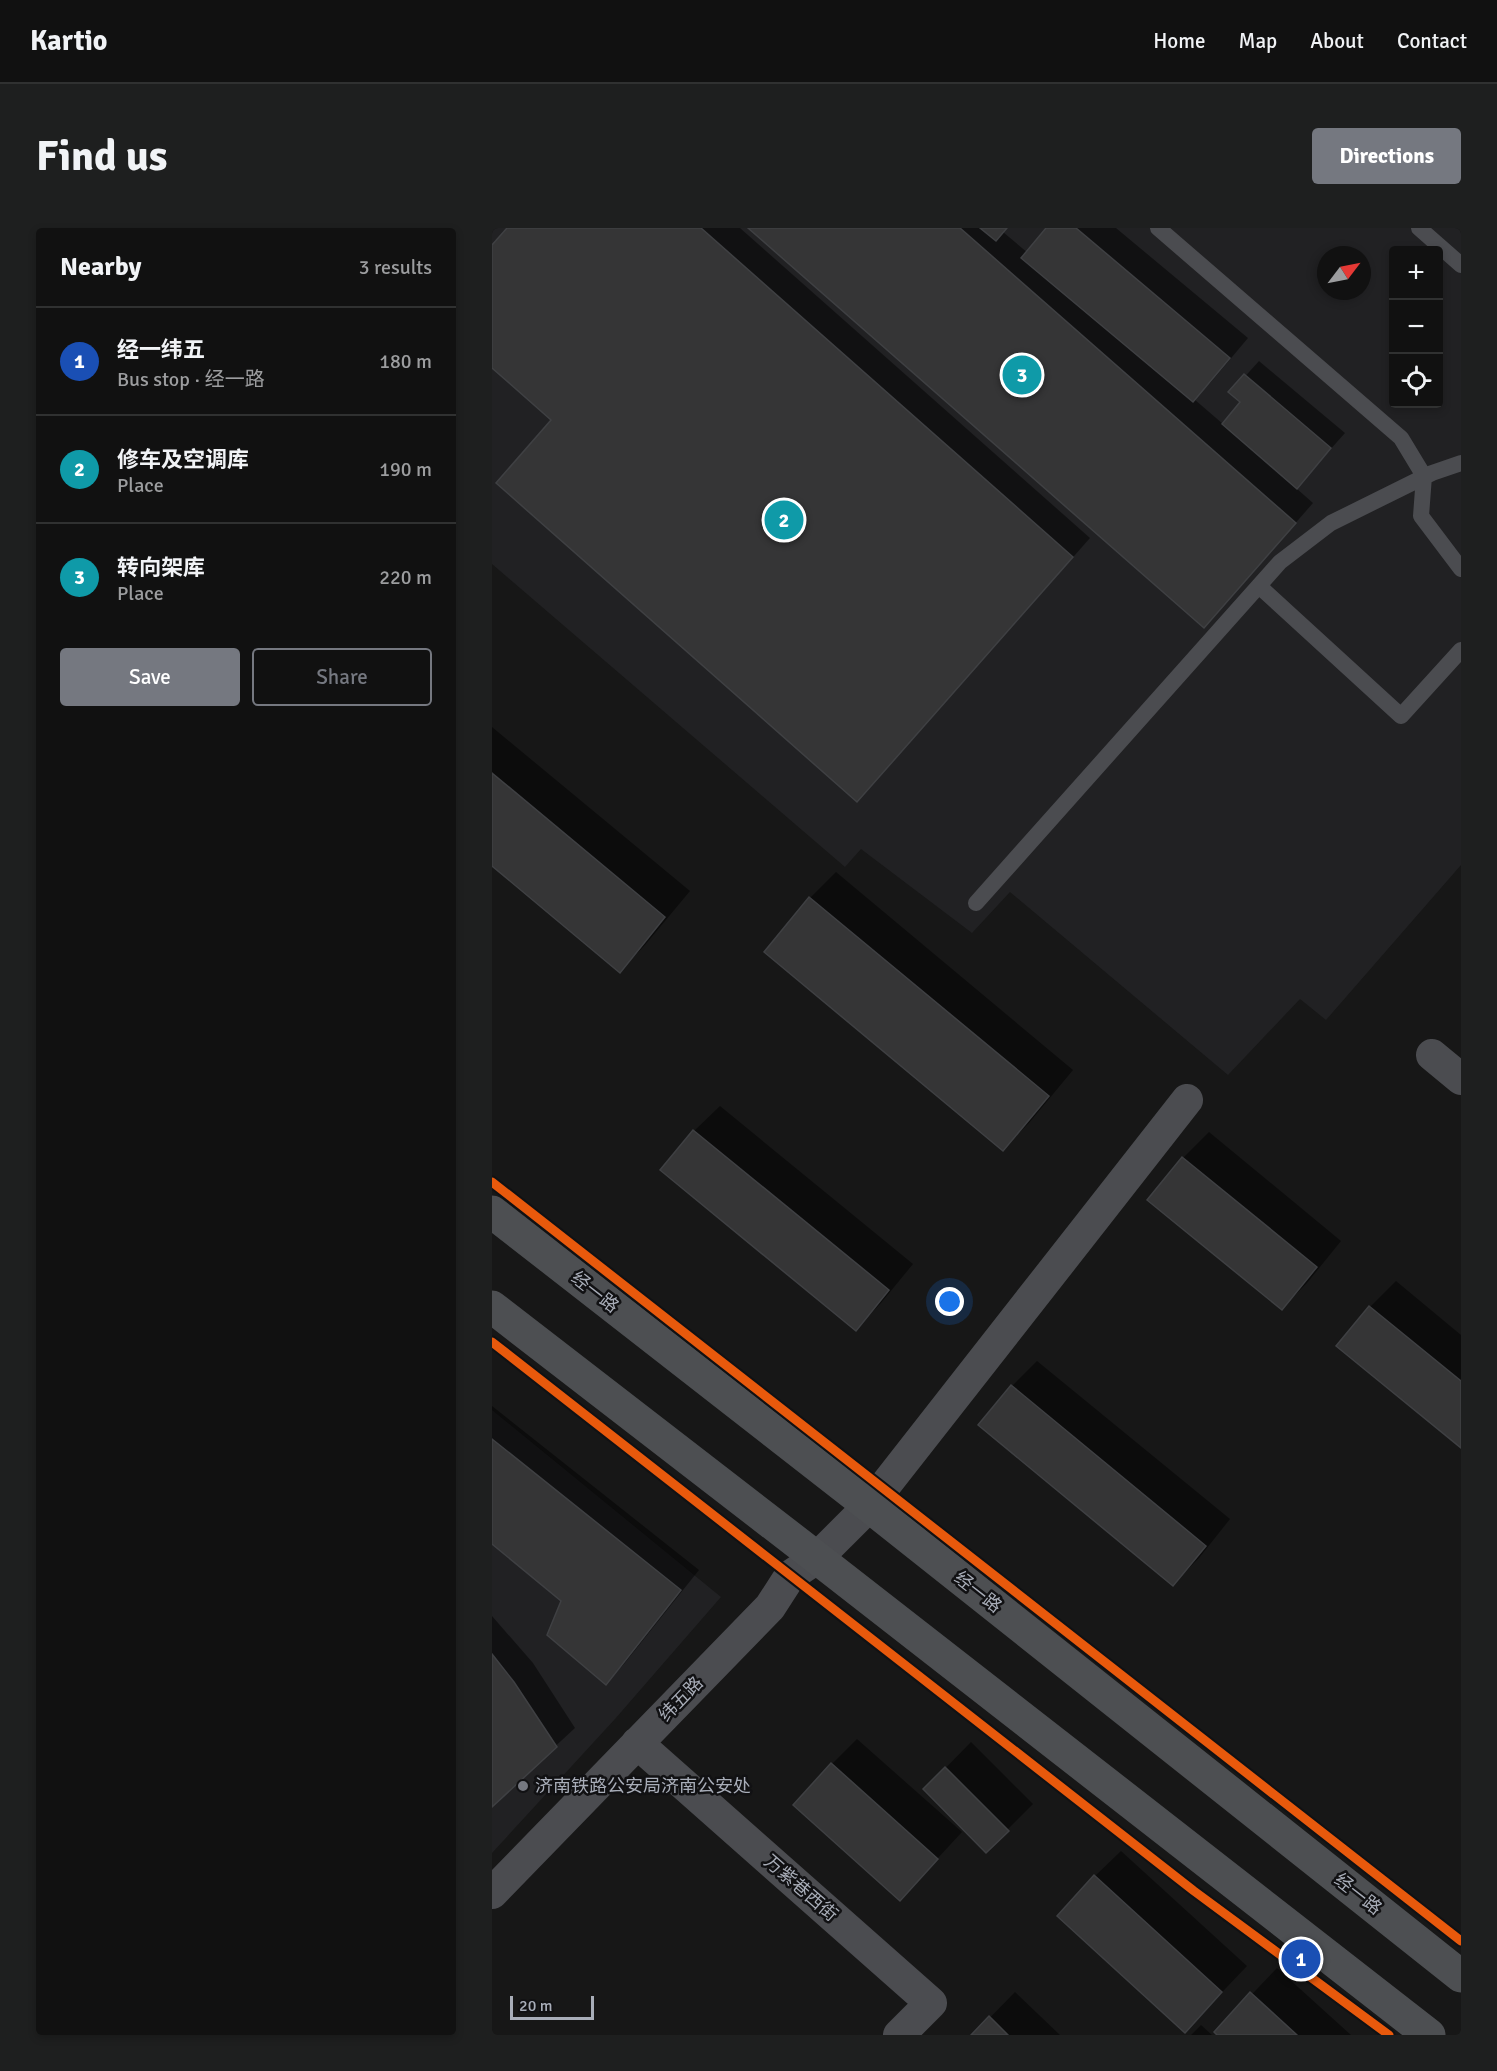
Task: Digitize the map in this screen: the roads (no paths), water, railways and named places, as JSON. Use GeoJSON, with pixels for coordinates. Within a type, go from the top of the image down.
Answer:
{"type":"FeatureCollection","features":[{"type":"Feature","properties":{"kind":"main road","name":"经一路"},"geometry":{"type":"LineString","coordinates":[[492,1212],[868,1506],[1461,1976]]}},
{"type":"Feature","properties":{"kind":"main road"},"geometry":{"type":"LineString","coordinates":[[492,1307],[1429,2035]]}},
{"type":"Feature","properties":{"kind":"street"},"geometry":{"type":"LineString","coordinates":[[1432,1055],[1461,1079]]}},
{"type":"Feature","properties":{"kind":"street","name":"纬五路"},"geometry":{"type":"LineString","coordinates":[[492,1893],[770,1607],[790,1576],[817,1558],[868,1506],[1186,1100]]}},
{"type":"Feature","properties":{"kind":"street","name":"万紫巷西街"},"geometry":{"type":"LineString","coordinates":[[637,1743],[931,2003],[899,2035]]}},
{"type":"Feature","properties":{"kind":"lane"},"geometry":{"type":"LineString","coordinates":[[1158,228],[1401,438],[1424,476],[1421,516],[1461,569]]}},
{"type":"Feature","properties":{"kind":"lane"},"geometry":{"type":"LineString","coordinates":[[1429,231],[1461,265]]}},
{"type":"Feature","properties":{"kind":"lane"},"geometry":{"type":"LineString","coordinates":[[975,903],[1280,562],[1331,523],[1424,476],[1461,463]]}},
{"type":"Feature","properties":{"kind":"lane"},"geometry":{"type":"LineString","coordinates":[[1259,586],[1401,716],[1461,650]]}},
{"type":"Feature","properties":{"kind":"place","name":"转向架库"},"geometry":{"type":"Point","coordinates":[1022,375]}},
{"type":"Feature","properties":{"kind":"place","name":"修车及空调库"},"geometry":{"type":"Point","coordinates":[784,520]}},
{"type":"Feature","properties":{"kind":"place","name":"济南铁路公安局济南公安处"},"geometry":{"type":"Point","coordinates":[523,1786]}},
{"type":"Feature","properties":{"kind":"place","name":"经一纬五"},"geometry":{"type":"Point","coordinates":[1301,1959]}}]}
